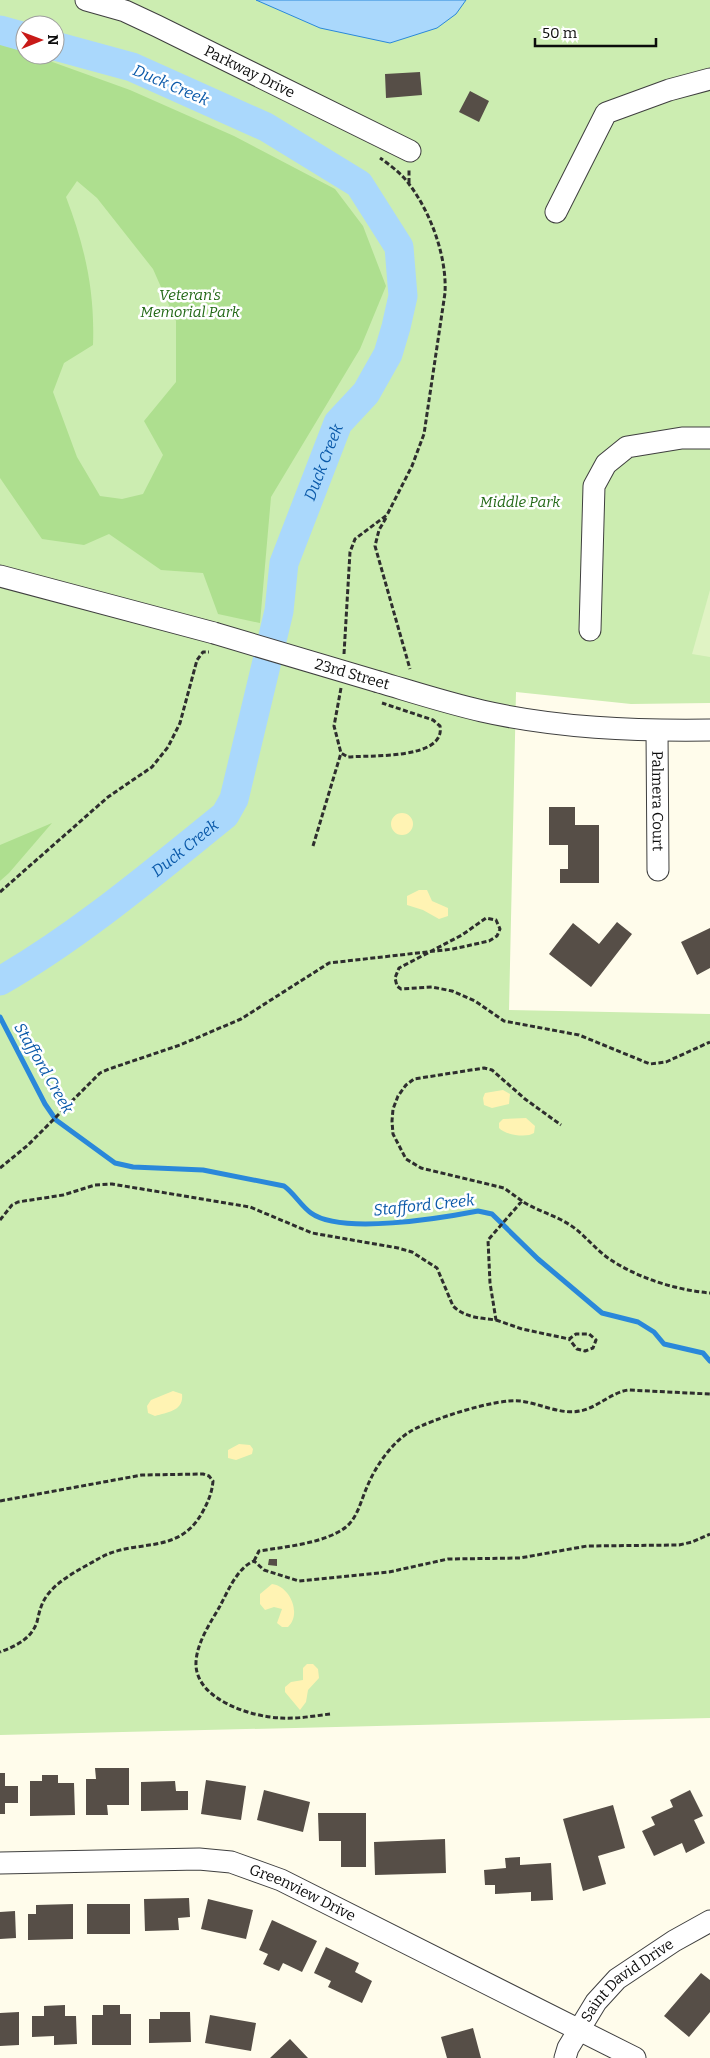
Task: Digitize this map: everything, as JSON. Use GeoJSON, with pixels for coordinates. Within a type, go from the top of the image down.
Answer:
{"type":"FeatureCollection","features":[{"type":"Feature","properties":{"kind":"street","name":"Parkway Drive"},"geometry":{"type":"LineString","coordinates":[[86,0],[124,11],[157,26],[410,151]]}},
{"type":"Feature","properties":{"kind":"street"},"geometry":{"type":"LineString","coordinates":[[556,212],[606,113],[669,90],[710,79]]}},
{"type":"Feature","properties":{"kind":"street"},"geometry":{"type":"LineString","coordinates":[[590,630],[594,486],[606,464],[627,447],[682,438],[710,438]]}},
{"type":"Feature","properties":{"kind":"street","name":"23rd Street"},"geometry":{"type":"LineString","coordinates":[[0,576],[379,691],[492,713],[594,728],[657,731],[710,730]]}},
{"type":"Feature","properties":{"kind":"street","name":"Palmera Court"},"geometry":{"type":"LineString","coordinates":[[657,731],[658,870]]}},
{"type":"Feature","properties":{"kind":"street","name":"Greenview Drive"},"geometry":{"type":"LineString","coordinates":[[0,1864],[199,1859],[231,1862],[281,1880],[635,2058]]}},
{"type":"Feature","properties":{"kind":"street","name":"Saint David Drive"},"geometry":{"type":"LineString","coordinates":[[566,2058],[568,2048],[596,2002],[617,1980],[674,1941],[710,1921]]}},
{"type":"Feature","properties":{"kind":"path"},"geometry":{"type":"LineString","coordinates":[[372,152],[409,183],[426,215],[446,274],[445,293],[424,434],[412,466],[379,530],[375,546],[410,669]]}},
{"type":"Feature","properties":{"kind":"path"},"geometry":{"type":"LineString","coordinates":[[344,658],[350,552],[356,539],[387,515]]}},
{"type":"Feature","properties":{"kind":"path"},"geometry":{"type":"LineString","coordinates":[[0,892],[108,797],[152,767],[168,747],[180,723],[197,660],[214,642]]}},
{"type":"Feature","properties":{"kind":"path"},"geometry":{"type":"LineString","coordinates":[[313,846],[341,753],[334,726],[342,685]]}},
{"type":"Feature","properties":{"kind":"path"},"geometry":{"type":"LineString","coordinates":[[341,753],[348,756],[415,753],[438,739],[441,733],[440,726],[432,720],[385,706],[379,691]]}},
{"type":"Feature","properties":{"kind":"path"},"geometry":{"type":"LineString","coordinates":[[0,1168],[11,1162],[100,1073],[180,1045],[241,1019],[329,963],[426,952],[489,941],[498,933],[499,924],[496,920],[486,918],[462,935],[426,952],[399,968],[395,978],[397,986],[401,989],[432,986],[452,991],[475,1001],[504,1021],[579,1035],[650,1064],[666,1062],[710,1042]]}},
{"type":"Feature","properties":{"kind":"path"},"geometry":{"type":"LineString","coordinates":[[561,1125],[492,1070],[484,1068],[414,1079],[406,1085],[398,1096],[393,1109],[392,1128],[406,1159],[420,1168],[504,1188],[535,1210],[569,1224],[602,1253],[623,1266],[683,1290],[710,1293]]}},
{"type":"Feature","properties":{"kind":"path"},"geometry":{"type":"LineString","coordinates":[[0,1220],[12,1205],[18,1202],[56,1196],[96,1185],[112,1184],[250,1207],[312,1233],[412,1252],[437,1268],[453,1306],[457,1310],[471,1316],[496,1320],[522,1330],[570,1339],[577,1349],[585,1351],[593,1348],[596,1340],[589,1334],[576,1334],[570,1339]]}},
{"type":"Feature","properties":{"kind":"path"},"geometry":{"type":"LineString","coordinates":[[496,1320],[490,1283],[488,1240],[522,1201]]}},
{"type":"Feature","properties":{"kind":"path"},"geometry":{"type":"LineString","coordinates":[[330,1714],[279,1718],[240,1710],[217,1698],[205,1687],[198,1674],[197,1655],[212,1620],[236,1577],[247,1564],[254,1561],[259,1552],[319,1539],[337,1533],[347,1526],[354,1518],[367,1485],[382,1460],[402,1438],[424,1424],[506,1400],[530,1402],[581,1411],[619,1391],[647,1390],[710,1394]]}},
{"type":"Feature","properties":{"kind":"path"},"geometry":{"type":"LineString","coordinates":[[0,1501],[142,1475],[202,1474],[209,1476],[213,1481],[210,1498],[188,1533],[165,1543],[107,1553],[56,1586],[45,1598],[36,1624],[27,1638],[0,1652]]}},
{"type":"Feature","properties":{"kind":"path"},"geometry":{"type":"LineString","coordinates":[[254,1561],[264,1570],[299,1581],[389,1572],[448,1559],[520,1558],[587,1546],[679,1544],[692,1542],[710,1534]]}},
{"type":"Feature","properties":{"kind":"green space"},"geometry":{"type":"Polygon","coordinates":[[[0,0],[710,0],[710,703],[631,704],[516,692],[509,1010],[710,1014],[710,1718],[0,1735],[0,0]]]}},
{"type":"Feature","properties":{"kind":"green space","name":"Veteran's Memorial Park"},"geometry":{"type":"Polygon","coordinates":[[[0,44],[15,49],[15,65],[61,65],[130,90],[234,136],[335,189],[363,226],[386,286],[360,349],[271,497],[260,623],[218,614],[203,573],[161,570],[109,534],[84,545],[42,539],[0,478],[0,44]],[[77,181],[66,197],[79,234],[87,270],[92,306],[93,345],[64,363],[53,392],[77,457],[100,496],[122,499],[143,494],[163,455],[144,421],[176,382],[176,321],[153,269],[97,198],[77,181]]]}},
{"type":"Feature","properties":{"kind":"green space"},"geometry":{"type":"Polygon","coordinates":[[[710,590],[710,657],[692,654],[710,590]]]}},
{"type":"Feature","properties":{"kind":"green space"},"geometry":{"type":"Polygon","coordinates":[[[52,823],[9,873],[0,881],[0,845],[52,823]]]}},
{"type":"Feature","properties":{"kind":"sand"},"geometry":{"type":"Polygon","coordinates":[[[402,813],[410,816],[413,824],[410,832],[402,835],[394,832],[391,824],[394,816],[402,813]]]}},
{"type":"Feature","properties":{"kind":"sand"},"geometry":{"type":"Polygon","coordinates":[[[419,890],[427,890],[432,901],[448,908],[448,916],[439,919],[423,910],[407,905],[407,896],[419,890]]]}},
{"type":"Feature","properties":{"kind":"sand"},"geometry":{"type":"Polygon","coordinates":[[[503,1090],[510,1094],[509,1104],[492,1108],[484,1105],[483,1098],[485,1093],[503,1090]]]}},
{"type":"Feature","properties":{"kind":"sand"},"geometry":{"type":"Polygon","coordinates":[[[526,1118],[535,1126],[534,1133],[531,1135],[511,1134],[499,1128],[499,1123],[503,1119],[526,1118]]]}},
{"type":"Feature","properties":{"kind":"sand"},"geometry":{"type":"Polygon","coordinates":[[[173,1391],[182,1394],[182,1400],[178,1407],[170,1412],[155,1416],[148,1413],[147,1406],[151,1400],[173,1391]]]}},
{"type":"Feature","properties":{"kind":"sand"},"geometry":{"type":"Polygon","coordinates":[[[239,1444],[250,1445],[253,1449],[252,1454],[236,1460],[228,1458],[228,1450],[239,1444]]]}},
{"type":"Feature","properties":{"kind":"sand"},"geometry":{"type":"Polygon","coordinates":[[[272,1584],[284,1590],[292,1601],[294,1615],[288,1627],[282,1627],[277,1623],[282,1609],[274,1607],[265,1610],[260,1604],[260,1594],[272,1584]]]}},
{"type":"Feature","properties":{"kind":"sand"},"geometry":{"type":"Polygon","coordinates":[[[307,1664],[313,1664],[318,1669],[319,1678],[308,1690],[306,1702],[300,1710],[285,1692],[285,1687],[291,1682],[303,1680],[303,1668],[307,1664]]]}},
{"type":"Feature","properties":{"kind":"water"},"geometry":{"type":"Polygon","coordinates":[[[256,0],[466,0],[456,14],[437,28],[390,43],[320,28],[256,0]]]}},
{"type":"Feature","properties":{"kind":"building"},"geometry":{"type":"Polygon","coordinates":[[[420,72],[422,95],[386,98],[385,74],[420,72]]]}},
{"type":"Feature","properties":{"kind":"building"},"geometry":{"type":"Polygon","coordinates":[[[470,91],[489,101],[479,122],[459,112],[470,91]]]}},
{"type":"Feature","properties":{"kind":"building"},"geometry":{"type":"Polygon","coordinates":[[[549,807],[575,807],[575,825],[599,825],[599,883],[560,883],[560,869],[568,869],[568,845],[549,845],[549,807]]]}},
{"type":"Feature","properties":{"kind":"building"},"geometry":{"type":"Polygon","coordinates":[[[617,922],[632,934],[591,987],[549,954],[573,923],[599,944],[617,922]]]}},
{"type":"Feature","properties":{"kind":"building"},"geometry":{"type":"Polygon","coordinates":[[[710,928],[710,968],[697,975],[681,942],[710,928]]]}},
{"type":"Feature","properties":{"kind":"building"},"geometry":{"type":"Polygon","coordinates":[[[269,1559],[277,1559],[277,1566],[268,1565],[269,1559]]]}},
{"type":"Feature","properties":{"kind":"building"},"geometry":{"type":"Polygon","coordinates":[[[95,1768],[129,1768],[129,1805],[107,1805],[108,1815],[86,1815],[86,1779],[96,1779],[95,1768]]]}},
{"type":"Feature","properties":{"kind":"building"},"geometry":{"type":"Polygon","coordinates":[[[0,1773],[5,1773],[5,1786],[18,1786],[18,1803],[5,1803],[5,1814],[0,1814],[0,1773]]]}},
{"type":"Feature","properties":{"kind":"building"},"geometry":{"type":"Polygon","coordinates":[[[42,1775],[58,1775],[58,1783],[74,1783],[75,1815],[30,1816],[30,1781],[42,1781],[42,1775]]]}},
{"type":"Feature","properties":{"kind":"building"},"geometry":{"type":"Polygon","coordinates":[[[206,1780],[246,1786],[241,1820],[201,1814],[206,1780]]]}},
{"type":"Feature","properties":{"kind":"building"},"geometry":{"type":"Polygon","coordinates":[[[175,1781],[176,1791],[188,1791],[188,1810],[141,1811],[141,1782],[175,1781]]]}},
{"type":"Feature","properties":{"kind":"building"},"geometry":{"type":"Polygon","coordinates":[[[264,1790],[310,1802],[303,1832],[257,1820],[264,1790]]]}},
{"type":"Feature","properties":{"kind":"building"},"geometry":{"type":"Polygon","coordinates":[[[690,1790],[703,1816],[694,1820],[705,1843],[686,1853],[682,1843],[654,1856],[642,1831],[655,1825],[651,1817],[673,1807],[670,1800],[690,1790]]]}},
{"type":"Feature","properties":{"kind":"building"},"geometry":{"type":"Polygon","coordinates":[[[613,1805],[625,1848],[598,1856],[606,1884],[583,1891],[563,1819],[613,1805]]]}},
{"type":"Feature","properties":{"kind":"building"},"geometry":{"type":"Polygon","coordinates":[[[318,1813],[366,1813],[366,1867],[341,1867],[341,1841],[319,1841],[318,1813]]]}},
{"type":"Feature","properties":{"kind":"building"},"geometry":{"type":"Polygon","coordinates":[[[445,1839],[446,1873],[375,1875],[374,1842],[445,1839]]]}},
{"type":"Feature","properties":{"kind":"building"},"geometry":{"type":"Polygon","coordinates":[[[520,1857],[520,1865],[551,1863],[553,1900],[531,1901],[531,1892],[495,1894],[495,1885],[485,1885],[484,1870],[506,1868],[505,1858],[520,1857]]]}},
{"type":"Feature","properties":{"kind":"building"},"geometry":{"type":"Polygon","coordinates":[[[189,1898],[190,1917],[178,1918],[179,1930],[145,1931],[144,1899],[189,1898]]]}},
{"type":"Feature","properties":{"kind":"building"},"geometry":{"type":"Polygon","coordinates":[[[208,1899],[253,1910],[246,1939],[201,1929],[208,1899]]]}},
{"type":"Feature","properties":{"kind":"building"},"geometry":{"type":"Polygon","coordinates":[[[73,1904],[73,1939],[28,1940],[28,1914],[36,1914],[36,1905],[73,1904]]]}},
{"type":"Feature","properties":{"kind":"building"},"geometry":{"type":"Polygon","coordinates":[[[87,1904],[130,1904],[130,1934],[87,1934],[87,1904]]]}},
{"type":"Feature","properties":{"kind":"building"},"geometry":{"type":"Polygon","coordinates":[[[15,1911],[16,1938],[0,1939],[0,1912],[15,1911]]]}},
{"type":"Feature","properties":{"kind":"building"},"geometry":{"type":"Polygon","coordinates":[[[272,1920],[317,1941],[302,1972],[283,1963],[279,1971],[263,1964],[268,1954],[259,1950],[272,1920]]]}},
{"type":"Feature","properties":{"kind":"building"},"geometry":{"type":"Polygon","coordinates":[[[326,1947],[359,1963],[355,1972],[372,1981],[362,2003],[328,1987],[331,1981],[314,1973],[326,1947]]]}},
{"type":"Feature","properties":{"kind":"building"},"geometry":{"type":"Polygon","coordinates":[[[701,1973],[710,1980],[710,2012],[689,2037],[664,2016],[701,1973]]]}},
{"type":"Feature","properties":{"kind":"building"},"geometry":{"type":"Polygon","coordinates":[[[65,2005],[65,2016],[76,2016],[77,2044],[54,2045],[54,2036],[32,2037],[32,2016],[44,2016],[44,2006],[65,2005]]]}},
{"type":"Feature","properties":{"kind":"building"},"geometry":{"type":"Polygon","coordinates":[[[103,2005],[120,2005],[120,2014],[131,2014],[131,2045],[92,2045],[92,2015],[103,2015],[103,2005]]]}},
{"type":"Feature","properties":{"kind":"building"},"geometry":{"type":"Polygon","coordinates":[[[19,2012],[19,2045],[0,2046],[0,2013],[19,2012]]]}},
{"type":"Feature","properties":{"kind":"building"},"geometry":{"type":"Polygon","coordinates":[[[160,2012],[190,2012],[191,2042],[149,2043],[149,2019],[160,2019],[160,2012]]]}},
{"type":"Feature","properties":{"kind":"building"},"geometry":{"type":"Polygon","coordinates":[[[210,2015],[256,2023],[251,2051],[205,2043],[210,2015]]]}},
{"type":"Feature","properties":{"kind":"building"},"geometry":{"type":"Polygon","coordinates":[[[473,2028],[481,2058],[447,2058],[441,2037],[473,2028]]]}},
{"type":"Feature","properties":{"kind":"building"},"geometry":{"type":"Polygon","coordinates":[[[290,2039],[308,2058],[270,2058],[290,2039]]]}},
{"type":"Feature","properties":{"kind":"waterway","name":"Duck Creek"},"geometry":{"type":"LineString","coordinates":[[0,30],[15,34]]}},
{"type":"Feature","properties":{"kind":"waterway","name":"Duck Creek"},"geometry":{"type":"LineString","coordinates":[[0,981],[87,924],[225,815],[234,799],[279,611],[284,563],[338,423],[366,393],[388,354],[403,296],[399,247],[359,184],[266,127],[132,67],[65,49]]}},
{"type":"Feature","properties":{"kind":"waterway","name":"Stafford Creek"},"geometry":{"type":"LineString","coordinates":[[0,1017],[45,1104],[56,1120],[115,1163],[133,1167],[203,1170],[284,1186],[311,1213],[325,1220],[345,1223],[368,1224],[417,1221],[478,1211],[492,1214],[538,1259],[602,1313],[638,1322],[654,1332],[664,1344],[703,1353],[710,1361]]}},
{"type":"Feature","properties":{"kind":"park label","name":"Middle Park"},"geometry":{"type":"Point","coordinates":[520,502]}}]}
